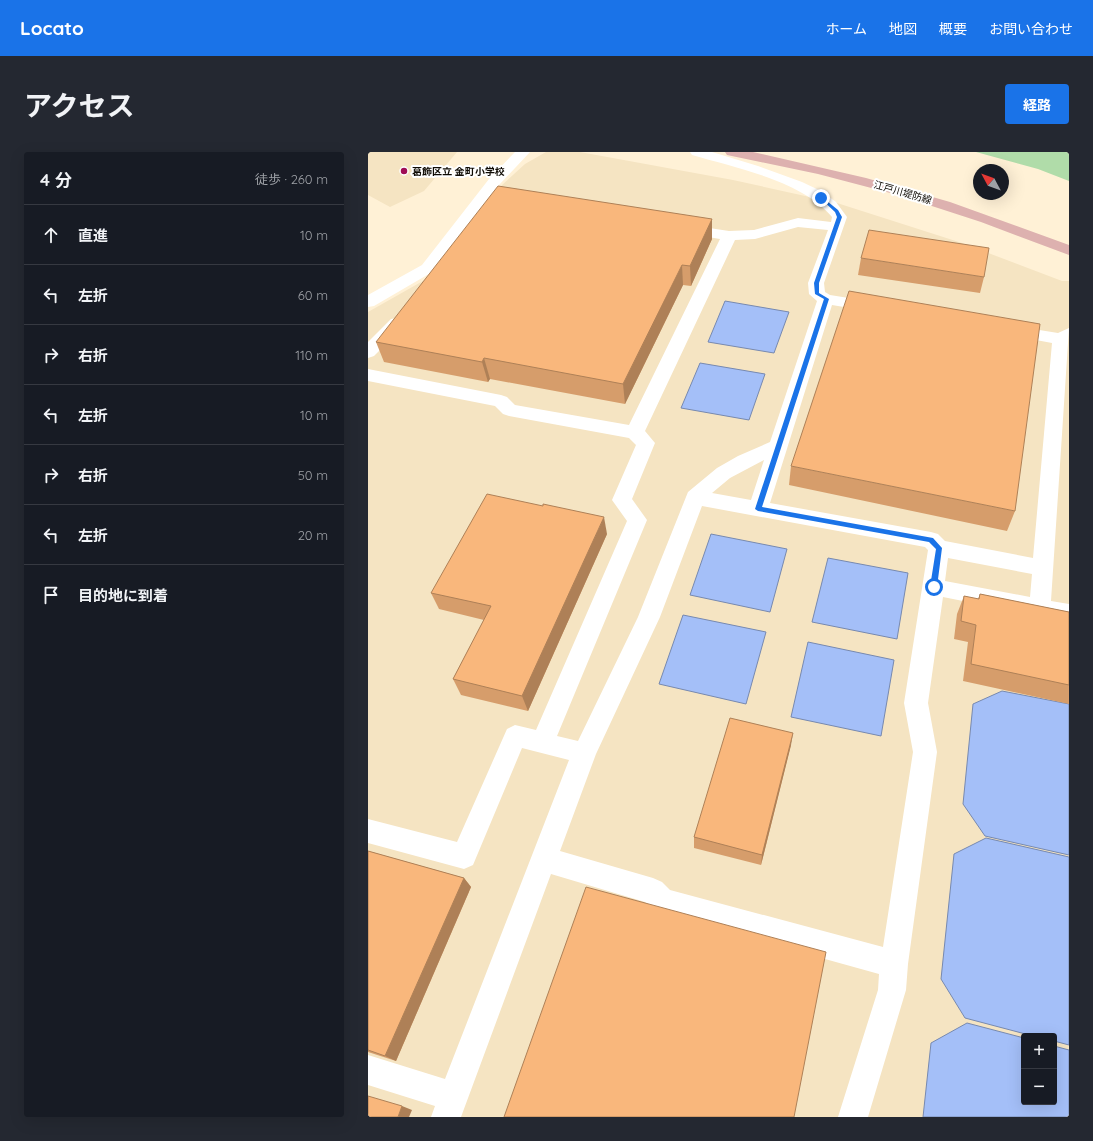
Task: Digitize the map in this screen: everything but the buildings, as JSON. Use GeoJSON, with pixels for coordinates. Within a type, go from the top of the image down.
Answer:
{"type":"FeatureCollection","features":[{"type":"Feature","properties":{"kind":"main road","name":"江戸川堤防線"},"geometry":{"type":"LineString","coordinates":[[732,152],[833,173],[906,192],[989,218],[1069,250]]}},
{"type":"Feature","properties":{"kind":"street"},"geometry":{"type":"LineString","coordinates":[[368,302],[428,268],[494,182],[523,152]]}},
{"type":"Feature","properties":{"kind":"street"},"geometry":{"type":"LineString","coordinates":[[697,152],[774,176],[810,192],[836,211],[840,217],[838,226],[816,283],[817,294],[826,299],[889,310]]}},
{"type":"Feature","properties":{"kind":"street"},"geometry":{"type":"LineString","coordinates":[[438,279],[498,200]]}},
{"type":"Feature","properties":{"kind":"street"},"geometry":{"type":"LineString","coordinates":[[667,226],[729,236],[755,234],[798,222],[838,226]]}},
{"type":"Feature","properties":{"kind":"street"},"geometry":{"type":"LineString","coordinates":[[635,433],[729,236]]}},
{"type":"Feature","properties":{"kind":"street"},"geometry":{"type":"LineString","coordinates":[[758,509],[826,299]]}},
{"type":"Feature","properties":{"kind":"street"},"geometry":{"type":"LineString","coordinates":[[368,352],[406,313]]}},
{"type":"Feature","properties":{"kind":"street"},"geometry":{"type":"LineString","coordinates":[[996,328],[1065,336],[1042,568],[1040,607]]}},
{"type":"Feature","properties":{"kind":"street"},"geometry":{"type":"LineString","coordinates":[[368,375],[501,401],[509,410],[635,433],[646,443],[622,500],[637,520],[542,743]]}},
{"type":"Feature","properties":{"kind":"street"},"geometry":{"type":"LineString","coordinates":[[368,1070],[450,1107],[584,753],[649,617],[695,497],[707,484],[725,471],[742,461],[779,446]]}},
{"type":"Feature","properties":{"kind":"street"},"geometry":{"type":"LineString","coordinates":[[695,497],[931,540],[939,548],[1042,568]]}},
{"type":"Feature","properties":{"kind":"street"},"geometry":{"type":"LineString","coordinates":[[853,1117],[892,990],[894,964],[925,752],[916,703],[939,548]]}},
{"type":"Feature","properties":{"kind":"street"},"geometry":{"type":"LineString","coordinates":[[934,587],[1069,613]]}},
{"type":"Feature","properties":{"kind":"street"},"geometry":{"type":"LineString","coordinates":[[368,831],[464,856],[514,736],[584,753]]}},
{"type":"Feature","properties":{"kind":"street"},"geometry":{"type":"LineString","coordinates":[[544,860],[653,891],[663,901],[894,964]]}},
{"type":"Feature","properties":{"kind":"shaded area","name":"葛飾区立 金町小学校"},"geometry":{"type":"Polygon","coordinates":[[[368,152],[457,152],[424,191],[390,207],[368,195],[368,152]]]}},
{"type":"Feature","properties":{"kind":"shaded area"},"geometry":{"type":"Polygon","coordinates":[[[546,152],[580,152],[733,180],[837,203],[962,243],[1062,281],[1069,281],[1069,1117],[368,1117],[368,312],[437,273],[502,185],[525,164],[546,152]]]}},
{"type":"Feature","properties":{"kind":"green space"},"geometry":{"type":"Polygon","coordinates":[[[976,152],[1069,152],[1069,181],[1038,169],[976,152]]]}},
{"type":"Feature","properties":{"kind":"water"},"geometry":{"type":"Polygon","coordinates":[[[725,301],[789,312],[774,353],[708,342],[725,301]]]}},
{"type":"Feature","properties":{"kind":"water"},"geometry":{"type":"Polygon","coordinates":[[[700,363],[765,374],[749,420],[681,408],[700,363]]]}},
{"type":"Feature","properties":{"kind":"water"},"geometry":{"type":"Polygon","coordinates":[[[711,534],[787,549],[770,612],[690,595],[711,534]]]}},
{"type":"Feature","properties":{"kind":"water"},"geometry":{"type":"Polygon","coordinates":[[[828,558],[908,573],[897,639],[812,622],[828,558]]]}},
{"type":"Feature","properties":{"kind":"water"},"geometry":{"type":"Polygon","coordinates":[[[683,615],[766,632],[746,704],[659,684],[683,615]]]}},
{"type":"Feature","properties":{"kind":"water"},"geometry":{"type":"Polygon","coordinates":[[[808,642],[894,660],[881,736],[791,717],[808,642]]]}},
{"type":"Feature","properties":{"kind":"water"},"geometry":{"type":"Polygon","coordinates":[[[1002,691],[1069,704],[1069,855],[985,836],[963,804],[973,704],[1002,691]]]}},
{"type":"Feature","properties":{"kind":"water"},"geometry":{"type":"Polygon","coordinates":[[[986,838],[1069,857],[1069,1045],[1057,1042],[1057,1033],[1022,1033],[965,1018],[941,979],[954,854],[986,838]]]}},
{"type":"Feature","properties":{"kind":"water"},"geometry":{"type":"Polygon","coordinates":[[[967,1023],[1021,1037],[1021,1105],[1057,1105],[1057,1047],[1069,1050],[1069,1117],[923,1117],[931,1043],[967,1023]]]}},
{"type":"Feature","properties":{"kind":"place","name":"葛飾区立 金町小学校"},"geometry":{"type":"Point","coordinates":[404,171]}},
{"type":"Feature","properties":{"kind":"route"},"geometry":{"type":"LineString","coordinates":[[821,198],[836,211],[840,217],[816,283],[817,294],[826,299],[758,509],[931,540],[939,548],[934,587]]}}]}
